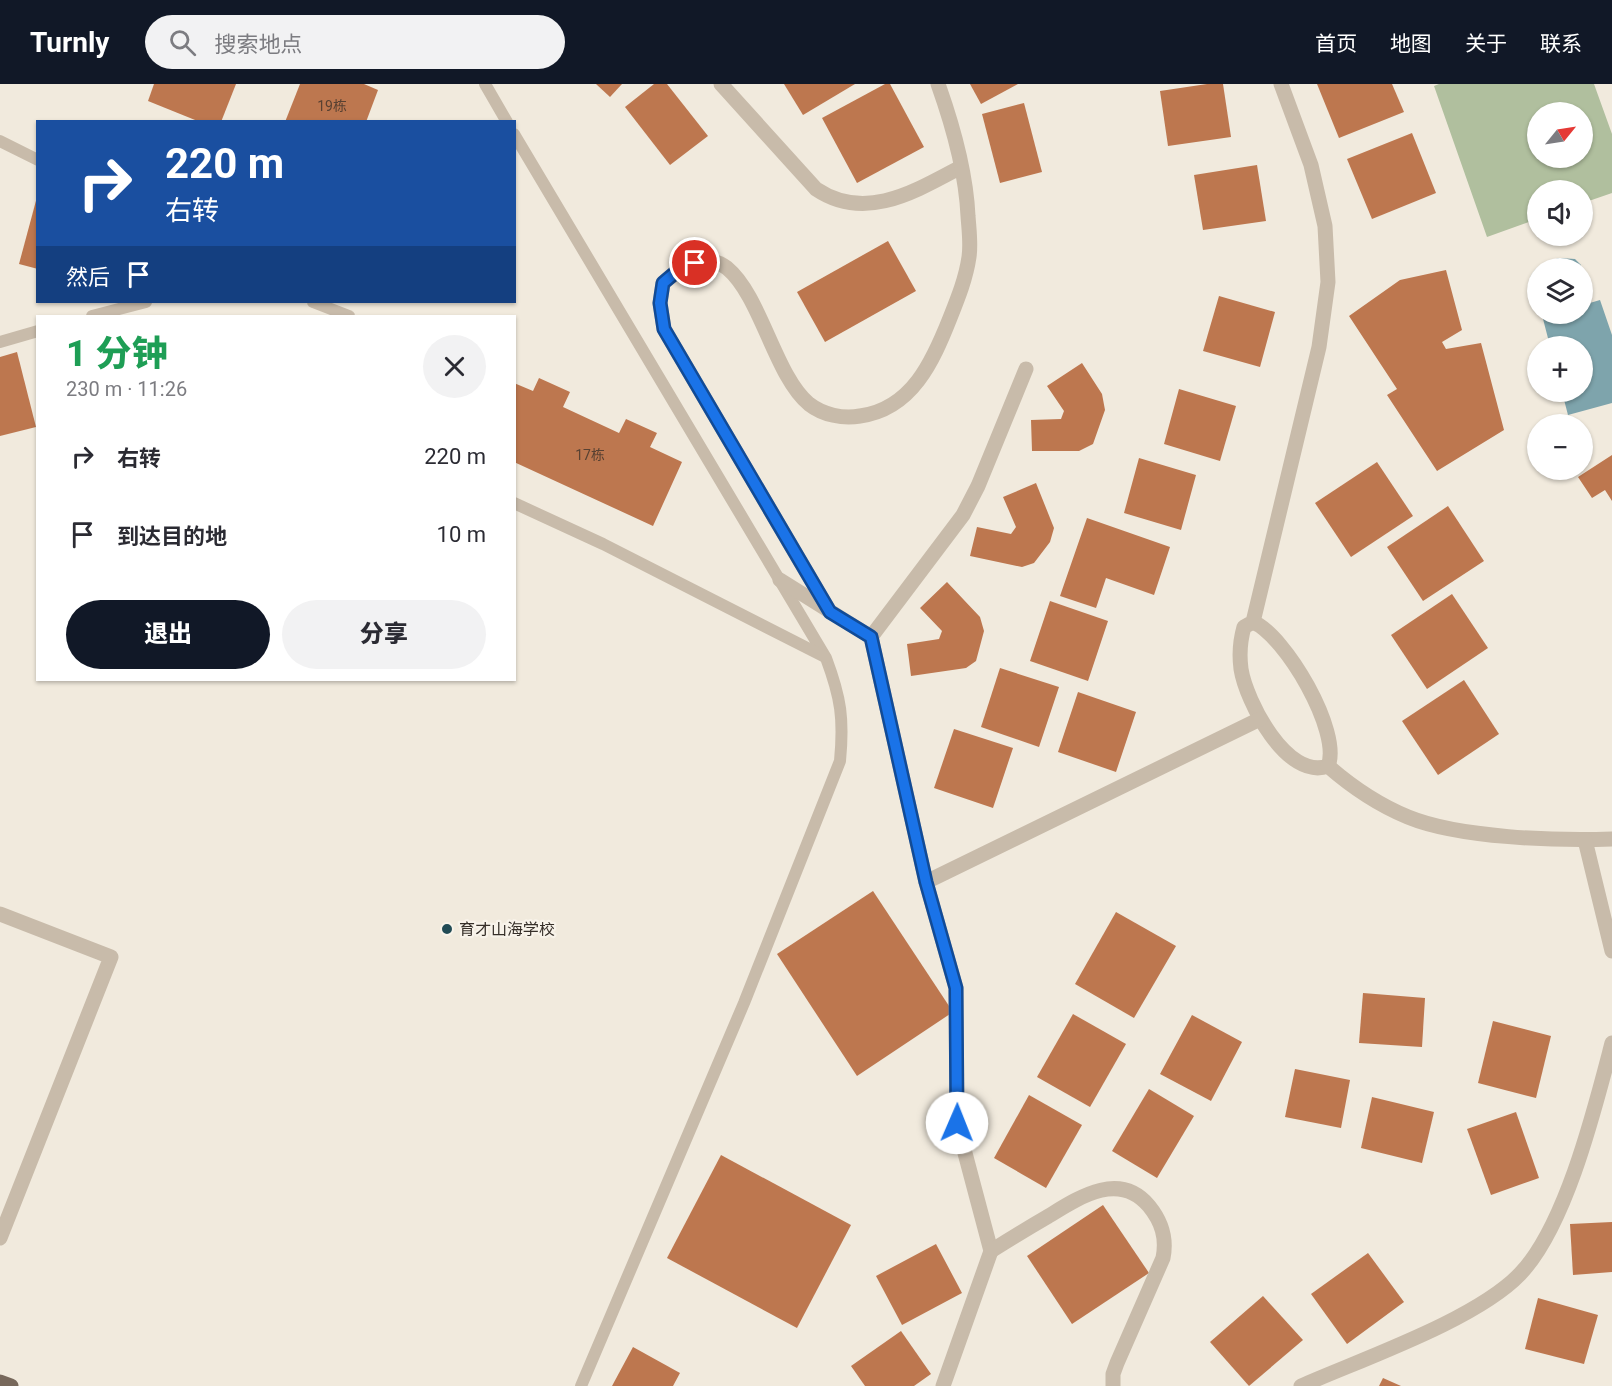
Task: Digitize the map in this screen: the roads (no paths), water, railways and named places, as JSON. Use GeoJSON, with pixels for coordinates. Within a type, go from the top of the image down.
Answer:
{"type":"FeatureCollection","features":[{"type":"Feature","properties":{"kind":"main road"},"geometry":{"type":"LineString","coordinates":[[0,1382],[11,1386]]}},
{"type":"Feature","properties":{"kind":"street"},"geometry":{"type":"LineString","coordinates":[[721,84],[816,189],[831,199],[868,204],[891,199],[914,192],[961,167]]}},
{"type":"Feature","properties":{"kind":"street"},"geometry":{"type":"LineString","coordinates":[[830,612],[664,329],[660,303],[663,283],[683,266],[707,260],[726,267],[742,286],[793,383],[807,403],[836,416],[873,414],[898,401],[920,380],[939,347],[960,292],[969,257],[968,203],[951,120],[938,84]]}},
{"type":"Feature","properties":{"kind":"street"},"geometry":{"type":"LineString","coordinates":[[1281,84],[1311,165],[1325,226],[1328,282],[1319,347],[1253,622],[1244,627],[1239,650],[1246,688],[1260,719],[1292,758],[1321,768],[1328,766]]}},
{"type":"Feature","properties":{"kind":"street"},"geometry":{"type":"LineString","coordinates":[[871,637],[963,515],[978,486],[1026,369]]}},
{"type":"Feature","properties":{"kind":"street"},"geometry":{"type":"LineString","coordinates":[[780,580],[871,637],[926,882],[956,988],[957,1123],[991,1251],[943,1386]]}},
{"type":"Feature","properties":{"kind":"street"},"geometry":{"type":"LineString","coordinates":[[1253,622],[1263,626],[1275,639],[1313,699],[1331,747],[1328,766]]}},
{"type":"Feature","properties":{"kind":"street"},"geometry":{"type":"LineString","coordinates":[[926,882],[1260,719]]}},
{"type":"Feature","properties":{"kind":"street"},"geometry":{"type":"LineString","coordinates":[[1328,766],[1350,785],[1377,801],[1409,817],[1446,828],[1585,840],[1612,839]]}},
{"type":"Feature","properties":{"kind":"street"},"geometry":{"type":"LineString","coordinates":[[1585,840],[1612,951]]}},
{"type":"Feature","properties":{"kind":"street"},"geometry":{"type":"LineString","coordinates":[[0,914],[111,957],[0,1239]]}},
{"type":"Feature","properties":{"kind":"street"},"geometry":{"type":"LineString","coordinates":[[1301,1386],[1460,1315],[1499,1292],[1519,1275],[1552,1228],[1574,1169],[1612,1043]]}},
{"type":"Feature","properties":{"kind":"street"},"geometry":{"type":"LineString","coordinates":[[991,1251],[1086,1194],[1116,1188],[1131,1191],[1143,1199],[1154,1212],[1163,1230],[1166,1244],[1163,1258],[1117,1363],[1113,1374],[1113,1386]]}},
{"type":"Feature","properties":{"kind":"lane"},"geometry":{"type":"LineString","coordinates":[[485,84],[506,120]]}},
{"type":"Feature","properties":{"kind":"lane"},"geometry":{"type":"LineString","coordinates":[[516,137],[826,658],[837,687],[843,723],[840,761],[744,1003],[581,1386]]}},
{"type":"Feature","properties":{"kind":"lane"},"geometry":{"type":"LineString","coordinates":[[0,141],[36,159]]}},
{"type":"Feature","properties":{"kind":"lane"},"geometry":{"type":"LineString","coordinates":[[96,315],[142,303]]}},
{"type":"Feature","properties":{"kind":"lane"},"geometry":{"type":"LineString","coordinates":[[316,303],[346,315]]}},
{"type":"Feature","properties":{"kind":"lane"},"geometry":{"type":"LineString","coordinates":[[0,342],[36,333]]}},
{"type":"Feature","properties":{"kind":"lane"},"geometry":{"type":"LineString","coordinates":[[516,504],[603,544],[826,658]]}},
{"type":"Feature","properties":{"kind":"water"},"geometry":{"type":"Polygon","coordinates":[[[1600,300],[1612,335],[1612,403],[1568,414],[1565,402],[1593,402],[1593,336],[1547,336],[1544,324],[1593,324],[1593,302],[1600,300]]]}},
{"type":"Feature","properties":{"kind":"place","name":"育才山海学校"},"geometry":{"type":"Point","coordinates":[447,929]}}]}
